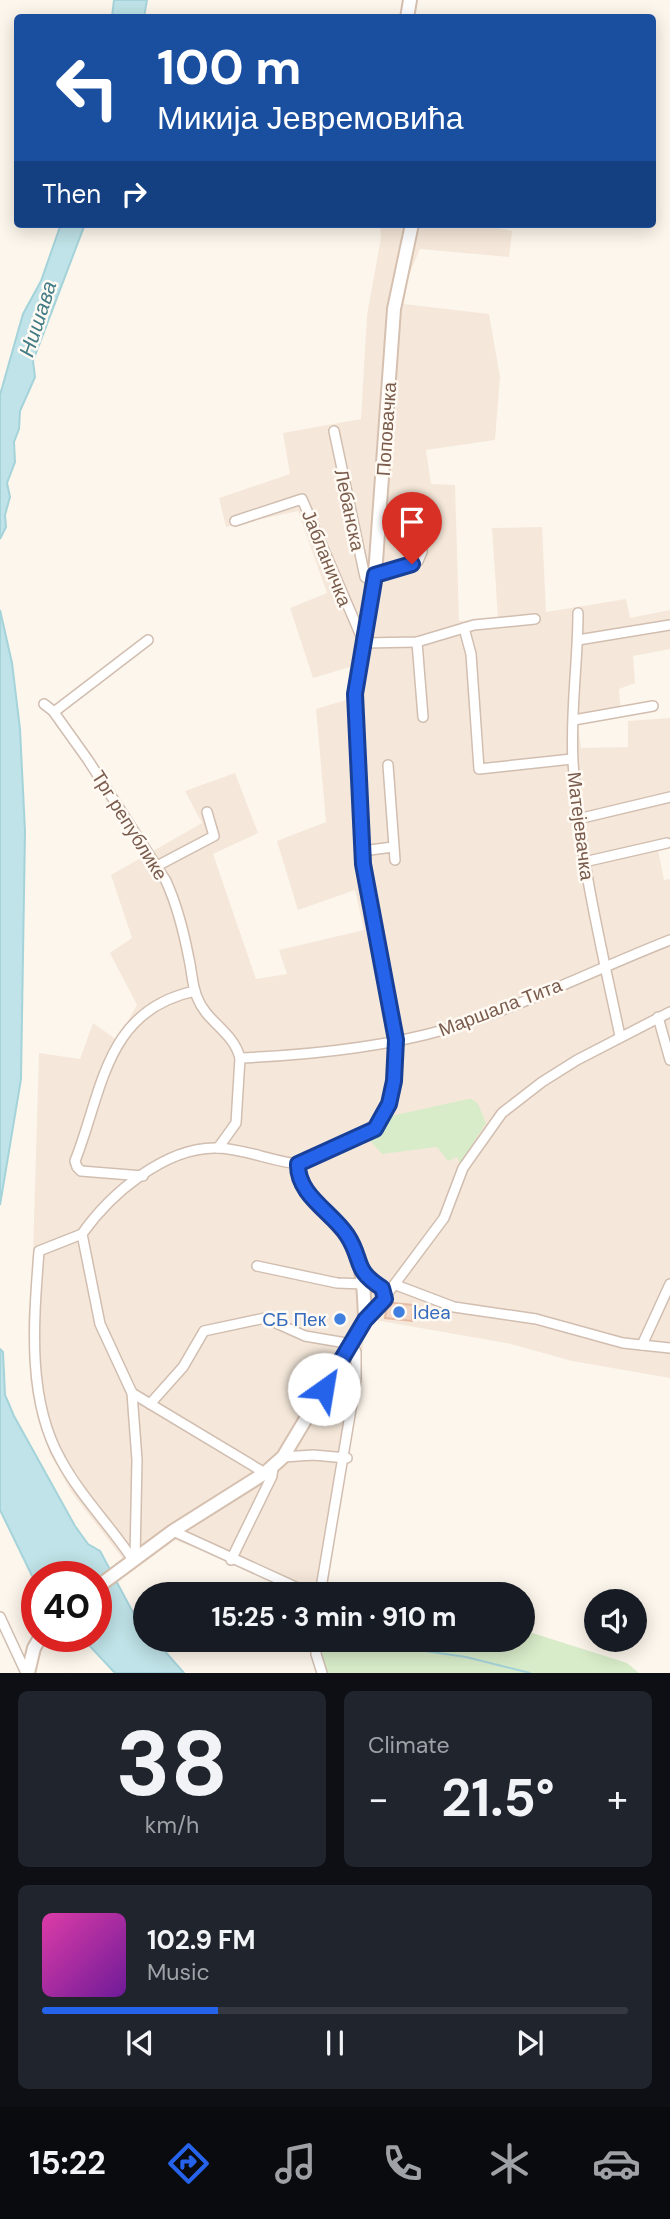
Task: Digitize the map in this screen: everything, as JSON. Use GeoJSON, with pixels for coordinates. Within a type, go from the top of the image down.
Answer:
{"type":"FeatureCollection","features":[{"type":"Feature","properties":{"kind":"street","name":"Поповачка"},"geometry":{"type":"LineString","coordinates":[[298,1164],[378,1126],[392,1092],[396,1040],[378,953],[362,851],[355,694],[374,578],[394,309],[411,228]]}},
{"type":"Feature","properties":{"kind":"street","name":"Лебанска"},"geometry":{"type":"LineString","coordinates":[[334,431],[365,577],[374,578]]}},
{"type":"Feature","properties":{"kind":"street","name":"Јабланичка"},"geometry":{"type":"LineString","coordinates":[[235,521],[302,499],[364,643]]}},
{"type":"Feature","properties":{"kind":"street"},"geometry":{"type":"LineString","coordinates":[[374,578],[418,561],[422,552],[421,537]]}},
{"type":"Feature","properties":{"kind":"street","name":"Матејевачка"},"geometry":{"type":"LineString","coordinates":[[578,613],[572,759],[578,819],[584,862],[621,1036]]}},
{"type":"Feature","properties":{"kind":"street"},"geometry":{"type":"LineString","coordinates":[[364,643],[417,642],[464,628],[536,619]]}},
{"type":"Feature","properties":{"kind":"street"},"geometry":{"type":"LineString","coordinates":[[578,640],[670,625]]}},
{"type":"Feature","properties":{"kind":"street"},"geometry":{"type":"LineString","coordinates":[[464,628],[467,648],[471,654],[479,769],[572,759]]}},
{"type":"Feature","properties":{"kind":"street"},"geometry":{"type":"LineString","coordinates":[[54,712],[148,640]]}},
{"type":"Feature","properties":{"kind":"street"},"geometry":{"type":"LineString","coordinates":[[417,642],[423,717]]}},
{"type":"Feature","properties":{"kind":"street","name":"Трг републике"},"geometry":{"type":"LineString","coordinates":[[44,704],[54,712],[158,866],[175,903],[195,991],[201,1005],[233,1040],[240,1058]]}},
{"type":"Feature","properties":{"kind":"street"},"geometry":{"type":"LineString","coordinates":[[574,720],[653,706]]}},
{"type":"Feature","properties":{"kind":"street"},"geometry":{"type":"LineString","coordinates":[[388,765],[395,860]]}},
{"type":"Feature","properties":{"kind":"street"},"geometry":{"type":"LineString","coordinates":[[578,819],[670,797]]}},
{"type":"Feature","properties":{"kind":"street"},"geometry":{"type":"LineString","coordinates":[[158,866],[214,836],[214,827],[207,812]]}},
{"type":"Feature","properties":{"kind":"street"},"geometry":{"type":"LineString","coordinates":[[584,862],[667,843]]}},
{"type":"Feature","properties":{"kind":"street"},"geometry":{"type":"LineString","coordinates":[[362,851],[393,847]]}},
{"type":"Feature","properties":{"kind":"street","name":"Маршала Тита"},"geometry":{"type":"LineString","coordinates":[[240,1058],[297,1055],[396,1040],[475,1020],[670,940]]}},
{"type":"Feature","properties":{"kind":"street"},"geometry":{"type":"LineString","coordinates":[[143,1176],[81,1171],[75,1161],[103,1072],[130,1026],[168,999],[195,991]]}},
{"type":"Feature","properties":{"kind":"street"},"geometry":{"type":"LineString","coordinates":[[112,1576],[173,1531],[269,1470],[283,1457],[352,1344],[365,1320],[376,1290],[417,1251],[444,1218],[463,1168],[502,1113],[542,1082],[621,1036],[670,1012]]}},
{"type":"Feature","properties":{"kind":"street"},"geometry":{"type":"LineString","coordinates":[[658,1017],[670,1059]]}},
{"type":"Feature","properties":{"kind":"street"},"geometry":{"type":"LineString","coordinates":[[240,1058],[234,1129],[240,1152]]}},
{"type":"Feature","properties":{"kind":"street"},"geometry":{"type":"LineString","coordinates":[[218,1148],[234,1129]]}},
{"type":"Feature","properties":{"kind":"street"},"geometry":{"type":"LineString","coordinates":[[134,1559],[98,1516],[62,1462],[47,1428],[41,1402],[35,1322],[39,1251],[82,1234],[105,1203],[143,1176],[181,1154],[218,1148],[298,1164],[302,1183],[347,1235],[376,1290]]}},
{"type":"Feature","properties":{"kind":"street"},"geometry":{"type":"LineString","coordinates":[[82,1234],[100,1324],[132,1393],[137,1460],[134,1559]]}},
{"type":"Feature","properties":{"kind":"street"},"geometry":{"type":"LineString","coordinates":[[257,1266],[454,1307],[536,1319],[623,1343],[670,1348]]}},
{"type":"Feature","properties":{"kind":"street"},"geometry":{"type":"LineString","coordinates":[[642,1345],[670,1284]]}},
{"type":"Feature","properties":{"kind":"street"},"geometry":{"type":"LineString","coordinates":[[150,1404],[183,1367],[204,1331],[265,1318],[305,1336],[352,1344]]}},
{"type":"Feature","properties":{"kind":"street"},"geometry":{"type":"LineString","coordinates":[[322,1582],[346,1458],[357,1366],[352,1344]]}},
{"type":"Feature","properties":{"kind":"street"},"geometry":{"type":"LineString","coordinates":[[132,1393],[269,1470],[271,1476],[231,1560]]}},
{"type":"Feature","properties":{"kind":"street"},"geometry":{"type":"LineString","coordinates":[[283,1457],[313,1455],[346,1458]]}},
{"type":"Feature","properties":{"kind":"street"},"geometry":{"type":"LineString","coordinates":[[173,1531],[283,1582]]}},
{"type":"Feature","properties":{"kind":"street"},"geometry":{"type":"LineString","coordinates":[[0,1617],[27,1673]]}},
{"type":"Feature","properties":{"kind":"street"},"geometry":{"type":"LineString","coordinates":[[17,1649],[21,1648]]}},
{"type":"Feature","properties":{"kind":"street"},"geometry":{"type":"LineString","coordinates":[[27,1673],[34,1652]]}},
{"type":"Feature","properties":{"kind":"street"},"geometry":{"type":"LineString","coordinates":[[316,1652],[323,1673]]}},
{"type":"Feature","properties":{"kind":"shaded area"},"geometry":{"type":"Polygon","coordinates":[[[380,228],[498,228],[512,231],[509,257],[420,249],[408,277],[404,304],[489,314],[500,377],[495,440],[426,450],[431,484],[455,485],[459,621],[498,619],[492,528],[542,527],[546,612],[626,599],[630,618],[670,610],[670,649],[633,656],[635,683],[619,689],[621,717],[578,724],[581,748],[628,747],[628,721],[670,718],[670,846],[658,850],[664,880],[670,879],[670,1378],[572,1361],[511,1344],[375,1320],[366,1326],[328,1582],[283,1582],[172,1539],[131,1569],[72,1493],[50,1454],[40,1422],[31,1376],[28,1318],[32,1287],[39,1053],[80,1059],[93,1023],[117,1040],[137,1005],[110,953],[132,938],[111,875],[202,823],[185,791],[235,773],[258,833],[213,854],[256,979],[287,974],[279,950],[364,930],[355,890],[298,910],[277,841],[326,822],[316,709],[346,700],[350,667],[313,678],[290,608],[327,593],[298,511],[226,527],[219,498],[290,474],[283,433],[361,419],[367,315],[381,238],[380,228]]]}},
{"type":"Feature","properties":{"kind":"green space"},"geometry":{"type":"Polygon","coordinates":[[[468,1099],[478,1104],[486,1123],[460,1164],[457,1157],[448,1161],[437,1147],[382,1154],[368,1138],[391,1116],[468,1099]]]}},
{"type":"Feature","properties":{"kind":"green space"},"geometry":{"type":"Polygon","coordinates":[[[535,1634],[584,1649],[584,1652],[627,1663],[639,1673],[327,1673],[322,1652],[535,1652],[535,1634]]]}},
{"type":"Feature","properties":{"kind":"water"},"geometry":{"type":"Polygon","coordinates":[[[114,0],[147,0],[145,14],[112,14],[114,0]]]}},
{"type":"Feature","properties":{"kind":"water","name":"Нишава"},"geometry":{"type":"Polygon","coordinates":[[[60,228],[83,228],[33,361],[35,377],[20,411],[19,429],[14,442],[15,462],[7,483],[10,497],[5,515],[6,527],[0,539],[0,395],[23,314],[41,281],[60,228]]]}},
{"type":"Feature","properties":{"kind":"water"},"geometry":{"type":"Polygon","coordinates":[[[0,610],[12,663],[20,729],[25,831],[21,1079],[0,1205],[0,610]]]}},
{"type":"Feature","properties":{"kind":"water"},"geometry":{"type":"Polygon","coordinates":[[[0,1349],[3,1352],[5,1395],[14,1416],[75,1526],[88,1544],[100,1551],[105,1561],[25,1561],[0,1510],[0,1349]]]}},
{"type":"Feature","properties":{"kind":"water"},"geometry":{"type":"Polygon","coordinates":[[[112,1573],[133,1612],[133,1652],[166,1652],[184,1673],[115,1673],[95,1652],[112,1652],[112,1573]]]}},
{"type":"Feature","properties":{"kind":"building","name":"Idea"},"geometry":{"type":"Polygon","coordinates":[[[392,1303],[413,1305],[412,1321],[385,1318],[392,1303]]]}},
{"type":"Feature","properties":{"kind":"waterway"},"geometry":{"type":"LineString","coordinates":[[432,1652],[466,1657],[530,1673]]}},
{"type":"Feature","properties":{"kind":"place","name":"Idea"},"geometry":{"type":"Point","coordinates":[399,1312]}},
{"type":"Feature","properties":{"kind":"place","name":"СБ Пек"},"geometry":{"type":"Point","coordinates":[340,1319]}},
{"type":"Feature","properties":{"kind":"route"},"geometry":{"type":"LineString","coordinates":[[324,1389],[365,1320],[385,1299],[382,1288],[373,1285],[363,1274],[347,1235],[321,1209],[302,1183],[298,1176],[298,1164],[372,1131],[386,1112],[392,1092],[397,1046],[363,864],[355,694],[375,575],[412,564]]}}]}
